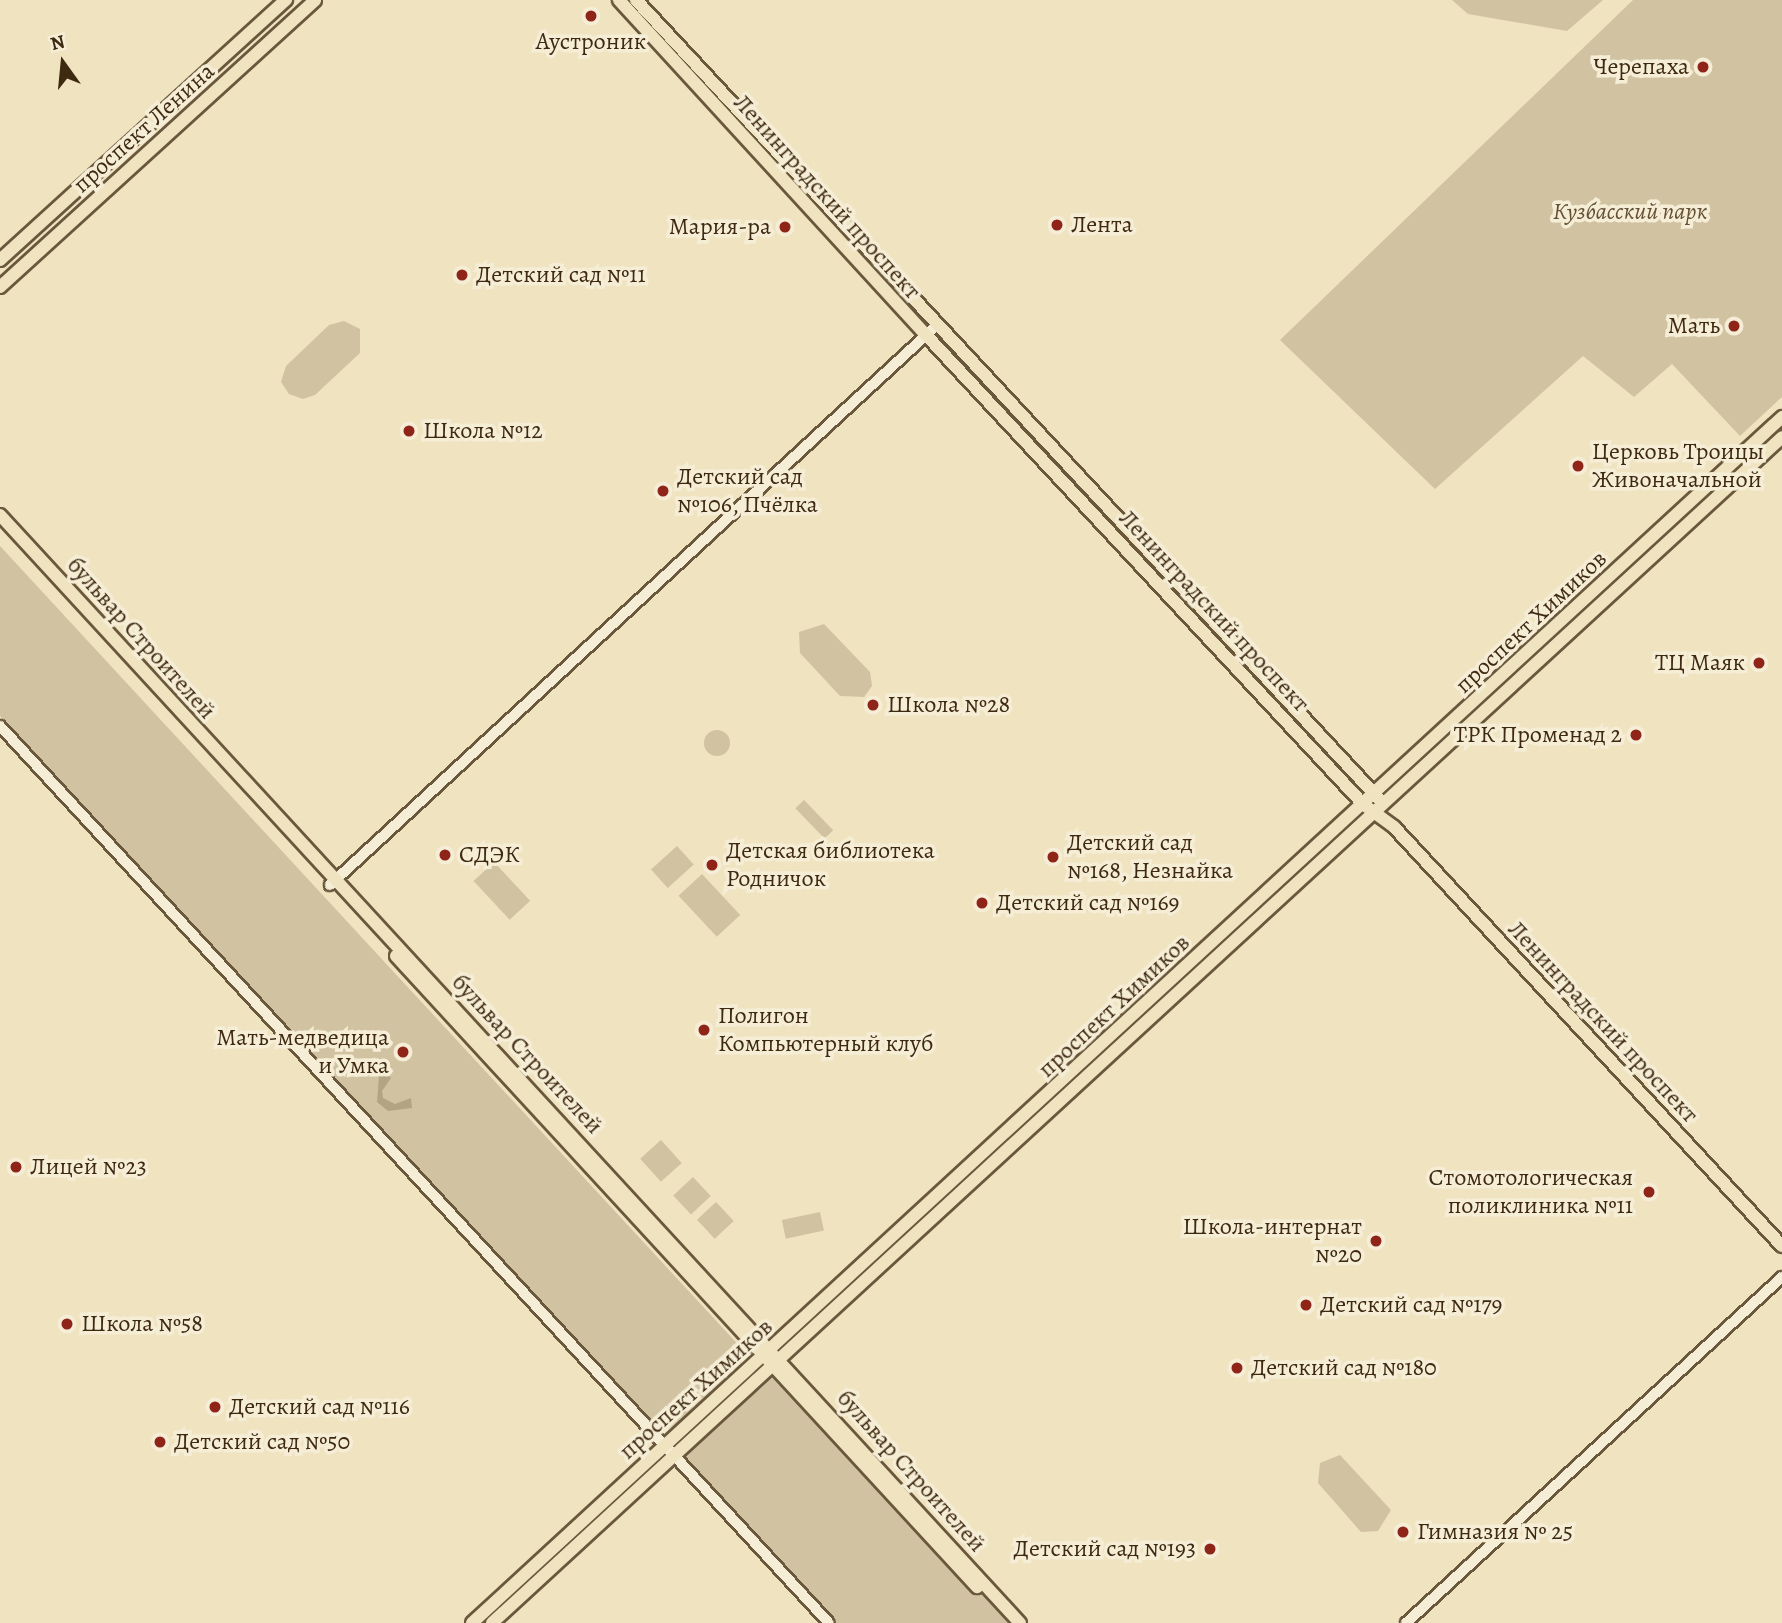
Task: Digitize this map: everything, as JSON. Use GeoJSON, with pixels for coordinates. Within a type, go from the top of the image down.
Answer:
{"type":"FeatureCollection","features":[{"type":"Feature","properties":{"kind":"main road","name":"проспект Ленина"},"geometry":{"type":"LineString","coordinates":[[0,260],[286,0]]}},
{"type":"Feature","properties":{"kind":"main road","name":"проспект Ленина"},"geometry":{"type":"LineString","coordinates":[[0,287],[315,0]]}},
{"type":"Feature","properties":{"kind":"main road","name":"Ленинградский проспект"},"geometry":{"type":"LineString","coordinates":[[619,0],[931,332],[1368,809],[1394,827],[1782,1246]]}},
{"type":"Feature","properties":{"kind":"main road","name":"Ленинградский проспект"},"geometry":{"type":"LineString","coordinates":[[636,0],[931,332],[959,347],[1380,799],[1394,827]]}},
{"type":"Feature","properties":{"kind":"main road","name":"проспект Химиков"},"geometry":{"type":"LineString","coordinates":[[1380,799],[1782,417]]}},
{"type":"Feature","properties":{"kind":"main road","name":"проспект Химиков"},"geometry":{"type":"LineString","coordinates":[[472,1623],[772,1357],[1368,809],[1782,437]]}},
{"type":"Feature","properties":{"kind":"main road","name":"бульвар Строителей"},"geometry":{"type":"LineString","coordinates":[[0,515],[333,882]]}},
{"type":"Feature","properties":{"kind":"main road","name":"бульвар Строителей"},"geometry":{"type":"LineString","coordinates":[[0,526],[1020,1623]]}},
{"type":"Feature","properties":{"kind":"main road","name":"бульвар Строителей"},"geometry":{"type":"LineString","coordinates":[[772,1357],[1010,1623]]}},
{"type":"Feature","properties":{"kind":"main road","name":"проспект Химиков"},"geometry":{"type":"LineString","coordinates":[[492,1623],[668,1451]]}},
{"type":"Feature","properties":{"kind":"street"},"geometry":{"type":"LineString","coordinates":[[333,882],[931,332]]}},
{"type":"Feature","properties":{"kind":"street"},"geometry":{"type":"LineString","coordinates":[[0,726],[829,1623]]}},
{"type":"Feature","properties":{"kind":"street"},"geometry":{"type":"LineString","coordinates":[[1406,1623],[1782,1277]]}},
{"type":"Feature","properties":{"kind":"green space"},"geometry":{"type":"Polygon","coordinates":[[[1452,0],[1603,0],[1567,31],[1468,14],[1452,0]]]}},
{"type":"Feature","properties":{"kind":"green space","name":"Кузбасский парк"},"geometry":{"type":"Polygon","coordinates":[[[1633,0],[1782,0],[1782,397],[1740,436],[1672,364],[1634,397],[1583,356],[1435,489],[1280,340],[1633,0]]]}},
{"type":"Feature","properties":{"kind":"green space"},"geometry":{"type":"Polygon","coordinates":[[[344,321],[360,329],[360,353],[315,395],[303,399],[289,394],[281,382],[286,366],[329,325],[344,321]]]}},
{"type":"Feature","properties":{"kind":"green space"},"geometry":{"type":"Polygon","coordinates":[[[0,546],[745,1352],[739,1368],[675,1425],[665,1430],[654,1427],[0,716],[0,546]]]}},
{"type":"Feature","properties":{"kind":"green space"},"geometry":{"type":"Polygon","coordinates":[[[824,624],[870,672],[872,686],[864,697],[840,696],[800,653],[799,632],[824,624]]]}},
{"type":"Feature","properties":{"kind":"green space"},"geometry":{"type":"Polygon","coordinates":[[[717,730],[727,733],[730,743],[727,753],[717,756],[707,753],[704,743],[707,733],[717,730]]]}},
{"type":"Feature","properties":{"kind":"green space"},"geometry":{"type":"Polygon","coordinates":[[[804,800],[833,830],[825,839],[795,808],[804,800]]]}},
{"type":"Feature","properties":{"kind":"green space"},"geometry":{"type":"Polygon","coordinates":[[[677,846],[694,865],[668,888],[651,869],[677,846]]]}},
{"type":"Feature","properties":{"kind":"green space"},"geometry":{"type":"Polygon","coordinates":[[[494,862],[530,901],[510,920],[474,881],[494,862]]]}},
{"type":"Feature","properties":{"kind":"green space"},"geometry":{"type":"Polygon","coordinates":[[[702,874],[740,915],[717,937],[679,896],[702,874]]]}},
{"type":"Feature","properties":{"kind":"green space"},"geometry":{"type":"Polygon","coordinates":[[[661,1140],[682,1163],[661,1182],[640,1159],[661,1140]]]}},
{"type":"Feature","properties":{"kind":"green space"},"geometry":{"type":"Polygon","coordinates":[[[693,1177],[711,1196],[691,1214],[673,1195],[693,1177]]]}},
{"type":"Feature","properties":{"kind":"green space"},"geometry":{"type":"Polygon","coordinates":[[[716,1202],[734,1221],[715,1239],[697,1220],[716,1202]]]}},
{"type":"Feature","properties":{"kind":"green space"},"geometry":{"type":"Polygon","coordinates":[[[820,1212],[824,1231],[786,1239],[782,1220],[820,1212]]]}},
{"type":"Feature","properties":{"kind":"green space"},"geometry":{"type":"Polygon","coordinates":[[[772,1365],[1010,1623],[829,1623],[673,1456],[772,1365]]]}},
{"type":"Feature","properties":{"kind":"green space"},"geometry":{"type":"Polygon","coordinates":[[[1340,1455],[1391,1510],[1378,1531],[1361,1532],[1318,1483],[1320,1463],[1340,1455]]]}},
{"type":"Feature","properties":{"kind":"shaded area"},"geometry":{"type":"Polygon","coordinates":[[[386,1072],[391,1078],[382,1091],[383,1098],[395,1104],[411,1098],[412,1108],[388,1111],[377,1102],[379,1076],[386,1072]]]}},
{"type":"Feature","properties":{"kind":"place","name":"Аустроник"},"geometry":{"type":"Point","coordinates":[591,16]}},
{"type":"Feature","properties":{"kind":"place","name":"Черепаха"},"geometry":{"type":"Point","coordinates":[1703,67]}},
{"type":"Feature","properties":{"kind":"place","name":"Лента"},"geometry":{"type":"Point","coordinates":[1057,225]}},
{"type":"Feature","properties":{"kind":"place","name":"Мария-ра"},"geometry":{"type":"Point","coordinates":[785,227]}},
{"type":"Feature","properties":{"kind":"place","name":"Детский сад №11"},"geometry":{"type":"Point","coordinates":[462,275]}},
{"type":"Feature","properties":{"kind":"place","name":"Мать"},"geometry":{"type":"Point","coordinates":[1734,326]}},
{"type":"Feature","properties":{"kind":"place","name":"Школа №12"},"geometry":{"type":"Point","coordinates":[409,431]}},
{"type":"Feature","properties":{"kind":"place","name":"Церковь Троицы Живоначальной"},"geometry":{"type":"Point","coordinates":[1578,466]}},
{"type":"Feature","properties":{"kind":"place","name":"Детский сад №106, Пчёлка"},"geometry":{"type":"Point","coordinates":[663,491]}},
{"type":"Feature","properties":{"kind":"place","name":"ТЦ Маяк"},"geometry":{"type":"Point","coordinates":[1759,663]}},
{"type":"Feature","properties":{"kind":"place","name":"Школа №28"},"geometry":{"type":"Point","coordinates":[873,705]}},
{"type":"Feature","properties":{"kind":"place","name":"ТРК Променад 2"},"geometry":{"type":"Point","coordinates":[1636,735]}},
{"type":"Feature","properties":{"kind":"place","name":"СДЭК"},"geometry":{"type":"Point","coordinates":[445,855]}},
{"type":"Feature","properties":{"kind":"place","name":"Детский сад №168, Незнайка"},"geometry":{"type":"Point","coordinates":[1053,857]}},
{"type":"Feature","properties":{"kind":"place","name":"Детская библиотека Родничок"},"geometry":{"type":"Point","coordinates":[712,865]}},
{"type":"Feature","properties":{"kind":"place","name":"Детский сад №169"},"geometry":{"type":"Point","coordinates":[982,903]}},
{"type":"Feature","properties":{"kind":"place","name":"Полигон Компьютерный клуб"},"geometry":{"type":"Point","coordinates":[704,1030]}},
{"type":"Feature","properties":{"kind":"place","name":"Мать-медведица и Умка"},"geometry":{"type":"Point","coordinates":[403,1052]}},
{"type":"Feature","properties":{"kind":"place","name":"Лицей №23"},"geometry":{"type":"Point","coordinates":[16,1167]}},
{"type":"Feature","properties":{"kind":"place","name":"Стомотологическая поликлиника №11"},"geometry":{"type":"Point","coordinates":[1649,1192]}},
{"type":"Feature","properties":{"kind":"place","name":"Школа-интернат №20"},"geometry":{"type":"Point","coordinates":[1376,1241]}},
{"type":"Feature","properties":{"kind":"place","name":"Детский сад №179"},"geometry":{"type":"Point","coordinates":[1306,1305]}},
{"type":"Feature","properties":{"kind":"place","name":"Школа №58"},"geometry":{"type":"Point","coordinates":[67,1324]}},
{"type":"Feature","properties":{"kind":"place","name":"Детский сад №180"},"geometry":{"type":"Point","coordinates":[1237,1368]}},
{"type":"Feature","properties":{"kind":"place","name":"Детский сад №116"},"geometry":{"type":"Point","coordinates":[215,1407]}},
{"type":"Feature","properties":{"kind":"place","name":"Детский сад №50"},"geometry":{"type":"Point","coordinates":[160,1442]}},
{"type":"Feature","properties":{"kind":"place","name":"Гимназия № 25"},"geometry":{"type":"Point","coordinates":[1403,1532]}},
{"type":"Feature","properties":{"kind":"place","name":"Детский сад №193"},"geometry":{"type":"Point","coordinates":[1210,1549]}}]}
